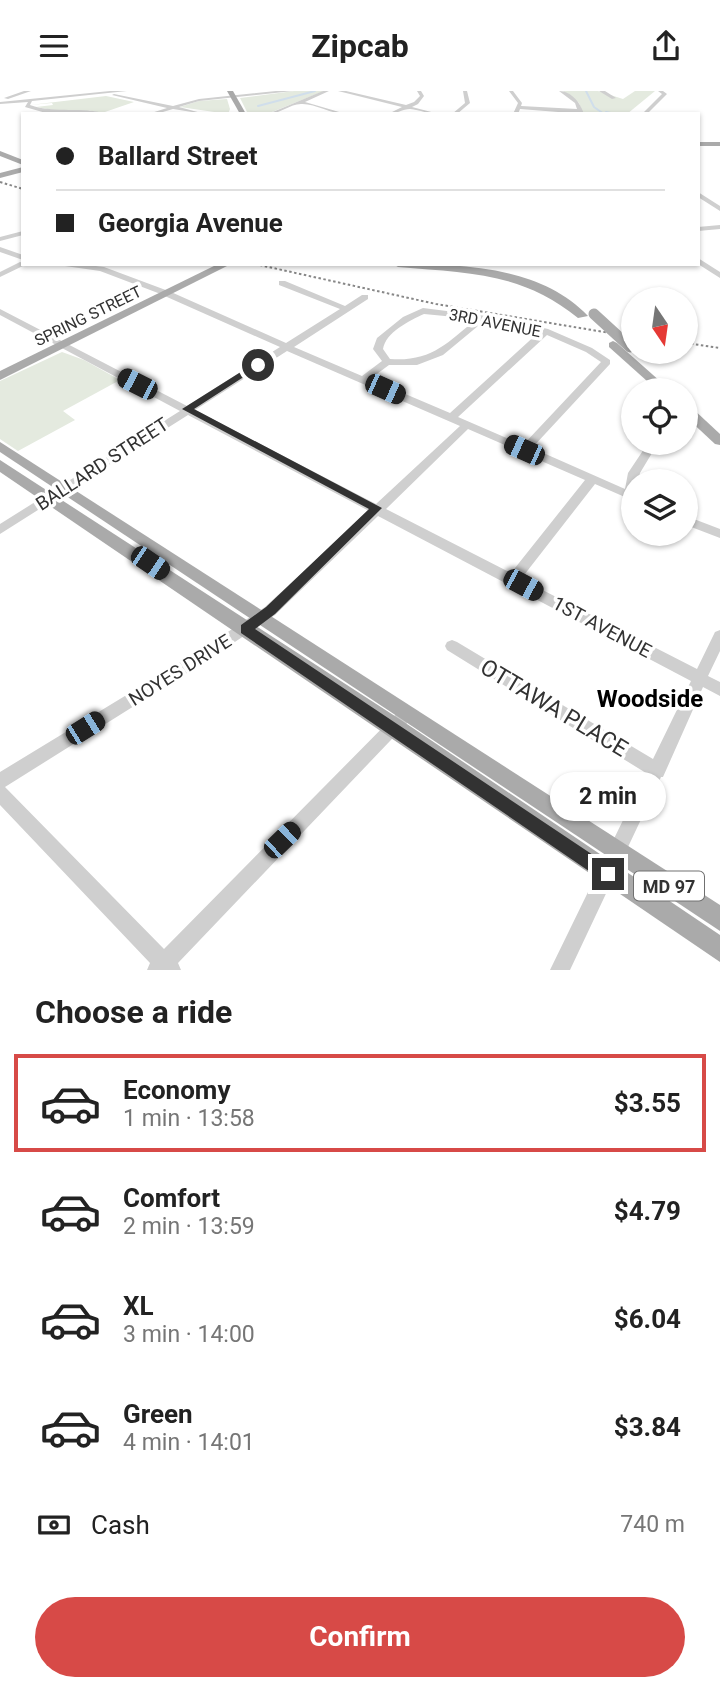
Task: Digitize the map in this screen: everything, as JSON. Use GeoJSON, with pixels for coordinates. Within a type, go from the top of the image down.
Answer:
{"type":"FeatureCollection","features":[{"type":"Feature","properties":{"kind":"main road"},"geometry":{"type":"LineString","coordinates":[[232,96],[242,112]]}},
{"type":"Feature","properties":{"kind":"main road"},"geometry":{"type":"LineString","coordinates":[[700,144],[720,144]]}},
{"type":"Feature","properties":{"kind":"main road"},"geometry":{"type":"LineString","coordinates":[[0,153],[21,162]]}},
{"type":"Feature","properties":{"kind":"main road"},"geometry":{"type":"LineString","coordinates":[[0,177],[21,171]]}},
{"type":"Feature","properties":{"kind":"main road","name":"SPRING STREET"},"geometry":{"type":"LineString","coordinates":[[0,376],[220,266]]}},
{"type":"Feature","properties":{"kind":"main road"},"geometry":{"type":"LineString","coordinates":[[424,266],[496,274],[534,284],[588,315],[613,345],[650,378]]}},
{"type":"Feature","properties":{"kind":"main road"},"geometry":{"type":"LineString","coordinates":[[444,266],[518,273]]}},
{"type":"Feature","properties":{"kind":"main road"},"geometry":{"type":"LineString","coordinates":[[480,266],[518,273],[555,286],[621,341]]}},
{"type":"Feature","properties":{"kind":"main road","name":"SPRING STREET"},"geometry":{"type":"LineString","coordinates":[[0,371],[62,344]]}},
{"type":"Feature","properties":{"kind":"main road"},"geometry":{"type":"LineString","coordinates":[[649,364],[665,378]]}},
{"type":"Feature","properties":{"kind":"main road"},"geometry":{"type":"LineString","coordinates":[[698,408],[720,427]]}},
{"type":"Feature","properties":{"kind":"main road"},"geometry":{"type":"LineString","coordinates":[[698,421],[720,441]]}},
{"type":"Feature","properties":{"kind":"main road","name":"MD 97"},"geometry":{"type":"LineString","coordinates":[[0,446],[57,494]]}},
{"type":"Feature","properties":{"kind":"main road","name":"MD 97"},"geometry":{"type":"LineString","coordinates":[[0,465],[57,494],[400,720],[618,852],[720,919]]}},
{"type":"Feature","properties":{"kind":"main road","name":"MD 97"},"geometry":{"type":"LineString","coordinates":[[400,720],[608,874],[720,950]]}},
{"type":"Feature","properties":{"kind":"street"},"geometry":{"type":"LineString","coordinates":[[0,103],[3,99],[29,91]]}},
{"type":"Feature","properties":{"kind":"street"},"geometry":{"type":"LineString","coordinates":[[49,100],[50,96],[72,91]]}},
{"type":"Feature","properties":{"kind":"street"},"geometry":{"type":"LineString","coordinates":[[93,91],[193,112]]}},
{"type":"Feature","properties":{"kind":"street"},"geometry":{"type":"LineString","coordinates":[[0,103],[125,91]]}},
{"type":"Feature","properties":{"kind":"street"},"geometry":{"type":"LineString","coordinates":[[158,112],[199,100],[291,91]]}},
{"type":"Feature","properties":{"kind":"street"},"geometry":{"type":"LineString","coordinates":[[275,112],[327,91]]}},
{"type":"Feature","properties":{"kind":"street"},"geometry":{"type":"LineString","coordinates":[[340,91],[427,112]]}},
{"type":"Feature","properties":{"kind":"street"},"geometry":{"type":"LineString","coordinates":[[395,112],[421,99],[419,91]]}},
{"type":"Feature","properties":{"kind":"street"},"geometry":{"type":"LineString","coordinates":[[457,112],[468,103],[465,91]]}},
{"type":"Feature","properties":{"kind":"street"},"geometry":{"type":"LineString","coordinates":[[511,91],[518,99],[519,107],[516,112]]}},
{"type":"Feature","properties":{"kind":"street"},"geometry":{"type":"LineString","coordinates":[[561,91],[575,100],[581,112]]}},
{"type":"Feature","properties":{"kind":"street"},"geometry":{"type":"LineString","coordinates":[[601,91],[611,97],[615,91]]}},
{"type":"Feature","properties":{"kind":"street"},"geometry":{"type":"LineString","coordinates":[[646,112],[664,94],[660,91]]}},
{"type":"Feature","properties":{"kind":"street"},"geometry":{"type":"LineString","coordinates":[[31,101],[27,106],[48,112]]}},
{"type":"Feature","properties":{"kind":"street"},"geometry":{"type":"LineString","coordinates":[[300,102],[338,112]]}},
{"type":"Feature","properties":{"kind":"street"},"geometry":{"type":"LineString","coordinates":[[519,107],[572,112]]}},
{"type":"Feature","properties":{"kind":"street"},"geometry":{"type":"LineString","coordinates":[[328,112],[332,110]]}},
{"type":"Feature","properties":{"kind":"street"},"geometry":{"type":"LineString","coordinates":[[70,112],[94,112]]}},
{"type":"Feature","properties":{"kind":"street"},"geometry":{"type":"LineString","coordinates":[[700,195],[720,209]]}},
{"type":"Feature","properties":{"kind":"street"},"geometry":{"type":"LineString","coordinates":[[716,227],[720,233]]}},
{"type":"Feature","properties":{"kind":"street"},"geometry":{"type":"LineString","coordinates":[[0,275],[21,259],[0,244],[21,234]]}},
{"type":"Feature","properties":{"kind":"street"},"geometry":{"type":"LineString","coordinates":[[700,262],[720,277]]}},
{"type":"Feature","properties":{"kind":"street"},"geometry":{"type":"LineString","coordinates":[[77,266],[113,273],[165,294],[621,492]]}},
{"type":"Feature","properties":{"kind":"street"},"geometry":{"type":"LineString","coordinates":[[282,283],[346,309]]}},
{"type":"Feature","properties":{"kind":"street","name":"BALLARD STREET"},"geometry":{"type":"LineString","coordinates":[[0,530],[365,297]]}},
{"type":"Feature","properties":{"kind":"street","name":"1ST AVENUE"},"geometry":{"type":"LineString","coordinates":[[0,311],[720,689]]}},
{"type":"Feature","properties":{"kind":"street","name":"3RD AVENUE"},"geometry":{"type":"LineString","coordinates":[[387,362],[378,349],[380,340],[418,311],[481,319],[545,332],[588,349],[607,362],[524,450]]}},
{"type":"Feature","properties":{"kind":"street"},"geometry":{"type":"LineString","coordinates":[[363,380],[387,362],[420,363],[431,359],[481,319]]}},
{"type":"Feature","properties":{"kind":"street"},"geometry":{"type":"LineString","coordinates":[[451,418],[545,332]]}},
{"type":"Feature","properties":{"kind":"street","name":"NOYES DRIVE"},"geometry":{"type":"LineString","coordinates":[[0,781],[253,623],[467,425]]}},
{"type":"Feature","properties":{"kind":"street"},"geometry":{"type":"LineString","coordinates":[[513,580],[592,480]]}},
{"type":"Feature","properties":{"kind":"street"},"geometry":{"type":"LineString","coordinates":[[698,525],[720,534]]}},
{"type":"Feature","properties":{"kind":"street"},"geometry":{"type":"LineString","coordinates":[[561,970],[720,636]]}},
{"type":"Feature","properties":{"kind":"street","name":"OTTAWA PLACE"},"geometry":{"type":"LineString","coordinates":[[452,646],[657,771]]}},
{"type":"Feature","properties":{"kind":"street"},"geometry":{"type":"LineString","coordinates":[[0,793],[164,968],[400,720]]}},
{"type":"Feature","properties":{"kind":"shaded area"},"geometry":{"type":"Polygon","coordinates":[[[294,91],[324,91],[272,112],[247,112],[240,98],[294,91]]]}},
{"type":"Feature","properties":{"kind":"shaded area"},"geometry":{"type":"Polygon","coordinates":[[[563,91],[598,91],[623,99],[635,91],[655,91],[629,112],[582,112],[579,103],[563,91]]]}},
{"type":"Feature","properties":{"kind":"shaded area"},"geometry":{"type":"Polygon","coordinates":[[[106,96],[134,102],[105,112],[65,112],[36,107],[53,105],[52,103],[30,105],[106,96]]]}},
{"type":"Feature","properties":{"kind":"shaded area"},"geometry":{"type":"Polygon","coordinates":[[[227,99],[230,109],[229,112],[214,112],[180,107],[199,101],[227,99]]]}},
{"type":"Feature","properties":{"kind":"shaded area"},"geometry":{"type":"Polygon","coordinates":[[[62,352],[84,360],[120,380],[63,411],[75,420],[18,451],[0,439],[0,381],[62,352]]]}},
{"type":"Feature","properties":{"kind":"waterway"},"geometry":{"type":"LineString","coordinates":[[258,106],[315,91]]}},
{"type":"Feature","properties":{"kind":"waterway"},"geometry":{"type":"LineString","coordinates":[[586,91],[594,107],[601,112]]}},
{"type":"Feature","properties":{"kind":"railway"},"geometry":{"type":"LineString","coordinates":[[0,182],[21,188]]}},
{"type":"Feature","properties":{"kind":"railway"},"geometry":{"type":"LineString","coordinates":[[264,266],[436,304],[621,335]]}},
{"type":"Feature","properties":{"kind":"railway"},"geometry":{"type":"LineString","coordinates":[[698,345],[720,348]]}},
{"type":"Feature","properties":{"kind":"district","name":"Woodside"},"geometry":{"type":"Point","coordinates":[650,699]}},
{"type":"Feature","properties":{"kind":"route"},"geometry":{"type":"LineString","coordinates":[[258,365],[187,409],[376,508],[270,611],[245,629],[394,727],[608,874]]}}]}
